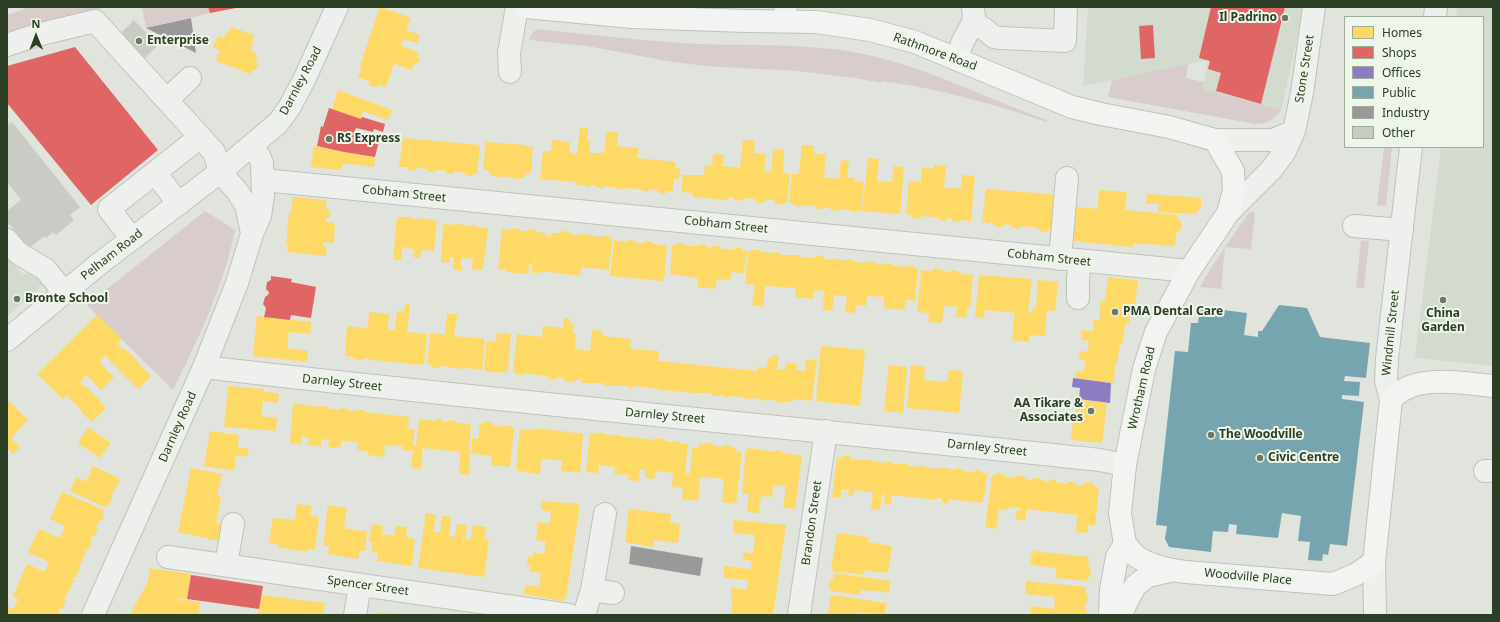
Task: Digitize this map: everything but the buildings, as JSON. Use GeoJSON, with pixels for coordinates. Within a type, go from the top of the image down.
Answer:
{"type":"FeatureCollection","features":[{"type":"Feature","properties":{"kind":"main road","name":"Rathmore Road"},"geometry":{"type":"LineString","coordinates":[[526,7],[632,17],[746,22],[785,14],[816,22],[870,30],[915,42],[1072,107],[1169,127],[1215,140]]}},
{"type":"Feature","properties":{"kind":"main road"},"geometry":{"type":"LineString","coordinates":[[1215,140],[1233,171],[1234,190],[1228,213]]}},
{"type":"Feature","properties":{"kind":"main road","name":"Wrotham Road"},"geometry":{"type":"LineString","coordinates":[[1125,544],[1120,513],[1125,465],[1146,361],[1156,332],[1189,271],[1228,213]]}},
{"type":"Feature","properties":{"kind":"main road"},"geometry":{"type":"LineString","coordinates":[[1391,400],[1401,390],[1432,382],[1493,386]]}},
{"type":"Feature","properties":{"kind":"main road","name":"Windmill Street"},"geometry":{"type":"LineString","coordinates":[[1374,562],[1391,400]]}},
{"type":"Feature","properties":{"kind":"main road"},"geometry":{"type":"LineString","coordinates":[[1110,615],[1111,590],[1117,557],[1125,544]]}},
{"type":"Feature","properties":{"kind":"main road","name":"Woodville Place"},"geometry":{"type":"LineString","coordinates":[[1125,544],[1135,555],[1149,563],[1174,570],[1333,584],[1355,575],[1374,562]]}},
{"type":"Feature","properties":{"kind":"main road"},"geometry":{"type":"LineString","coordinates":[[1120,615],[1135,586],[1148,576],[1174,570]]}},
{"type":"Feature","properties":{"kind":"street","name":"Darnley Road"},"geometry":{"type":"LineString","coordinates":[[252,234],[246,205],[237,191],[220,172],[278,123],[289,108],[314,60],[337,7]]}},
{"type":"Feature","properties":{"kind":"street"},"geometry":{"type":"LineString","coordinates":[[510,72],[509,53],[517,7]]}},
{"type":"Feature","properties":{"kind":"street"},"geometry":{"type":"LineString","coordinates":[[956,59],[972,16],[983,28],[994,36],[1001,38],[1065,41],[1066,7]]}},
{"type":"Feature","properties":{"kind":"street","name":"Stone Street"},"geometry":{"type":"LineString","coordinates":[[1294,131],[1302,93],[1314,7]]}},
{"type":"Feature","properties":{"kind":"street"},"geometry":{"type":"LineString","coordinates":[[7,45],[37,35],[95,21],[214,152],[220,172]]}},
{"type":"Feature","properties":{"kind":"street"},"geometry":{"type":"LineString","coordinates":[[167,100],[190,78]]}},
{"type":"Feature","properties":{"kind":"street","name":"Rathmore Road"},"geometry":{"type":"LineString","coordinates":[[1215,140],[1273,140],[1294,131]]}},
{"type":"Feature","properties":{"kind":"street","name":"Wrotham Road"},"geometry":{"type":"LineString","coordinates":[[1228,213],[1272,169],[1285,151],[1294,131]]}},
{"type":"Feature","properties":{"kind":"street"},"geometry":{"type":"LineString","coordinates":[[132,239],[110,209],[200,137]]}},
{"type":"Feature","properties":{"kind":"street","name":"Darnley Road"},"geometry":{"type":"LineString","coordinates":[[93,615],[204,367],[232,296],[252,234],[260,216],[263,180],[262,161],[252,146]]}},
{"type":"Feature","properties":{"kind":"street","name":"Windmill Street"},"geometry":{"type":"LineString","coordinates":[[1391,400],[1386,381],[1412,148]]}},
{"type":"Feature","properties":{"kind":"street","name":"Pelham Road"},"geometry":{"type":"LineString","coordinates":[[7,340],[64,292],[220,172]]}},
{"type":"Feature","properties":{"kind":"street"},"geometry":{"type":"LineString","coordinates":[[155,173],[179,204]]}},
{"type":"Feature","properties":{"kind":"street"},"geometry":{"type":"LineString","coordinates":[[1068,178],[1070,260],[1078,278],[1078,298]]}},
{"type":"Feature","properties":{"kind":"street","name":"Cobham Street"},"geometry":{"type":"LineString","coordinates":[[263,180],[1189,271]]}},
{"type":"Feature","properties":{"kind":"street"},"geometry":{"type":"LineString","coordinates":[[1354,226],[1402,230]]}},
{"type":"Feature","properties":{"kind":"street"},"geometry":{"type":"LineString","coordinates":[[7,240],[18,253],[45,269],[64,292]]}},
{"type":"Feature","properties":{"kind":"street","name":"Darnley Street"},"geometry":{"type":"LineString","coordinates":[[204,367],[364,386],[826,431],[1100,460],[1125,465]]}},
{"type":"Feature","properties":{"kind":"street","name":"Brandon Street"},"geometry":{"type":"LineString","coordinates":[[799,615],[826,431]]}},
{"type":"Feature","properties":{"kind":"street"},"geometry":{"type":"LineString","coordinates":[[584,615],[602,591],[605,514]]}},
{"type":"Feature","properties":{"kind":"street"},"geometry":{"type":"LineString","coordinates":[[226,565],[233,524]]}},
{"type":"Feature","properties":{"kind":"street","name":"Spencer Street"},"geometry":{"type":"LineString","coordinates":[[168,557],[569,615]]}},
{"type":"Feature","properties":{"kind":"street","name":"Windmill Street"},"geometry":{"type":"LineString","coordinates":[[1374,562],[1376,615]]}},
{"type":"Feature","properties":{"kind":"street"},"geometry":{"type":"LineString","coordinates":[[355,615],[360,585]]}},
{"type":"Feature","properties":{"kind":"shaded area"},"geometry":{"type":"Polygon","coordinates":[[[30,7],[105,7],[70,16],[7,37],[7,15],[30,7]]]}},
{"type":"Feature","properties":{"kind":"shaded area"},"geometry":{"type":"Polygon","coordinates":[[[142,7],[208,7],[210,13],[146,28],[142,7]]]}},
{"type":"Feature","properties":{"kind":"shaded area"},"geometry":{"type":"Polygon","coordinates":[[[1088,7],[1304,7],[1281,110],[1203,89],[1208,60],[1083,86],[1088,7]]]}},
{"type":"Feature","properties":{"kind":"shaded area"},"geometry":{"type":"Polygon","coordinates":[[[1457,7],[1493,7],[1493,366],[1415,358],[1441,148],[1484,148],[1484,16],[1456,16],[1457,7]]]}},
{"type":"Feature","properties":{"kind":"shaded area"},"geometry":{"type":"Polygon","coordinates":[[[539,29],[679,43],[799,46],[859,53],[908,66],[931,74],[1047,120],[1047,122],[965,97],[902,84],[881,81],[881,83],[855,78],[797,71],[705,66],[667,61],[587,46],[529,39],[533,32],[539,29]]]}},
{"type":"Feature","properties":{"kind":"shaded area"},"geometry":{"type":"Polygon","coordinates":[[[1188,64],[1186,78],[1204,82],[1203,89],[1281,110],[1270,121],[1255,124],[1108,97],[1112,80],[1188,64]]]}},
{"type":"Feature","properties":{"kind":"shaded area"},"geometry":{"type":"Polygon","coordinates":[[[1384,148],[1392,148],[1386,206],[1377,205],[1384,148]]]}},
{"type":"Feature","properties":{"kind":"shaded area"},"geometry":{"type":"Polygon","coordinates":[[[205,211],[235,230],[217,292],[201,332],[173,390],[87,305],[205,211]]]}},
{"type":"Feature","properties":{"kind":"shaded area"},"geometry":{"type":"Polygon","coordinates":[[[1250,212],[1255,213],[1251,249],[1225,247],[1250,212]]]}},
{"type":"Feature","properties":{"kind":"shaded area"},"geometry":{"type":"Polygon","coordinates":[[[1361,240],[1369,241],[1364,288],[1356,288],[1361,240]]]}},
{"type":"Feature","properties":{"kind":"shaded area"},"geometry":{"type":"Polygon","coordinates":[[[1225,247],[1221,289],[1200,287],[1214,263],[1225,247]]]}},
{"type":"Feature","properties":{"kind":"shaded area","name":"Bronte School"},"geometry":{"type":"Polygon","coordinates":[[[7,256],[23,274],[38,275],[45,283],[7,316],[7,256]]]}},
{"type":"Feature","properties":{"kind":"place","name":"Il Padrino"},"geometry":{"type":"Point","coordinates":[1285,18]}},
{"type":"Feature","properties":{"kind":"place","name":"Enterprise"},"geometry":{"type":"Point","coordinates":[139,41]}},
{"type":"Feature","properties":{"kind":"place","name":"RS Express"},"geometry":{"type":"Point","coordinates":[329,139]}},
{"type":"Feature","properties":{"kind":"place","name":"Bronte School"},"geometry":{"type":"Point","coordinates":[17,299]}},
{"type":"Feature","properties":{"kind":"place","name":"China Garden"},"geometry":{"type":"Point","coordinates":[1443,300]}},
{"type":"Feature","properties":{"kind":"place","name":"PMA Dental Care"},"geometry":{"type":"Point","coordinates":[1115,312]}},
{"type":"Feature","properties":{"kind":"place","name":"AA Tikare & Associates"},"geometry":{"type":"Point","coordinates":[1091,411]}},
{"type":"Feature","properties":{"kind":"place","name":"The Woodville"},"geometry":{"type":"Point","coordinates":[1211,435]}},
{"type":"Feature","properties":{"kind":"place","name":"Civic Centre"},"geometry":{"type":"Point","coordinates":[1260,458]}}]}
